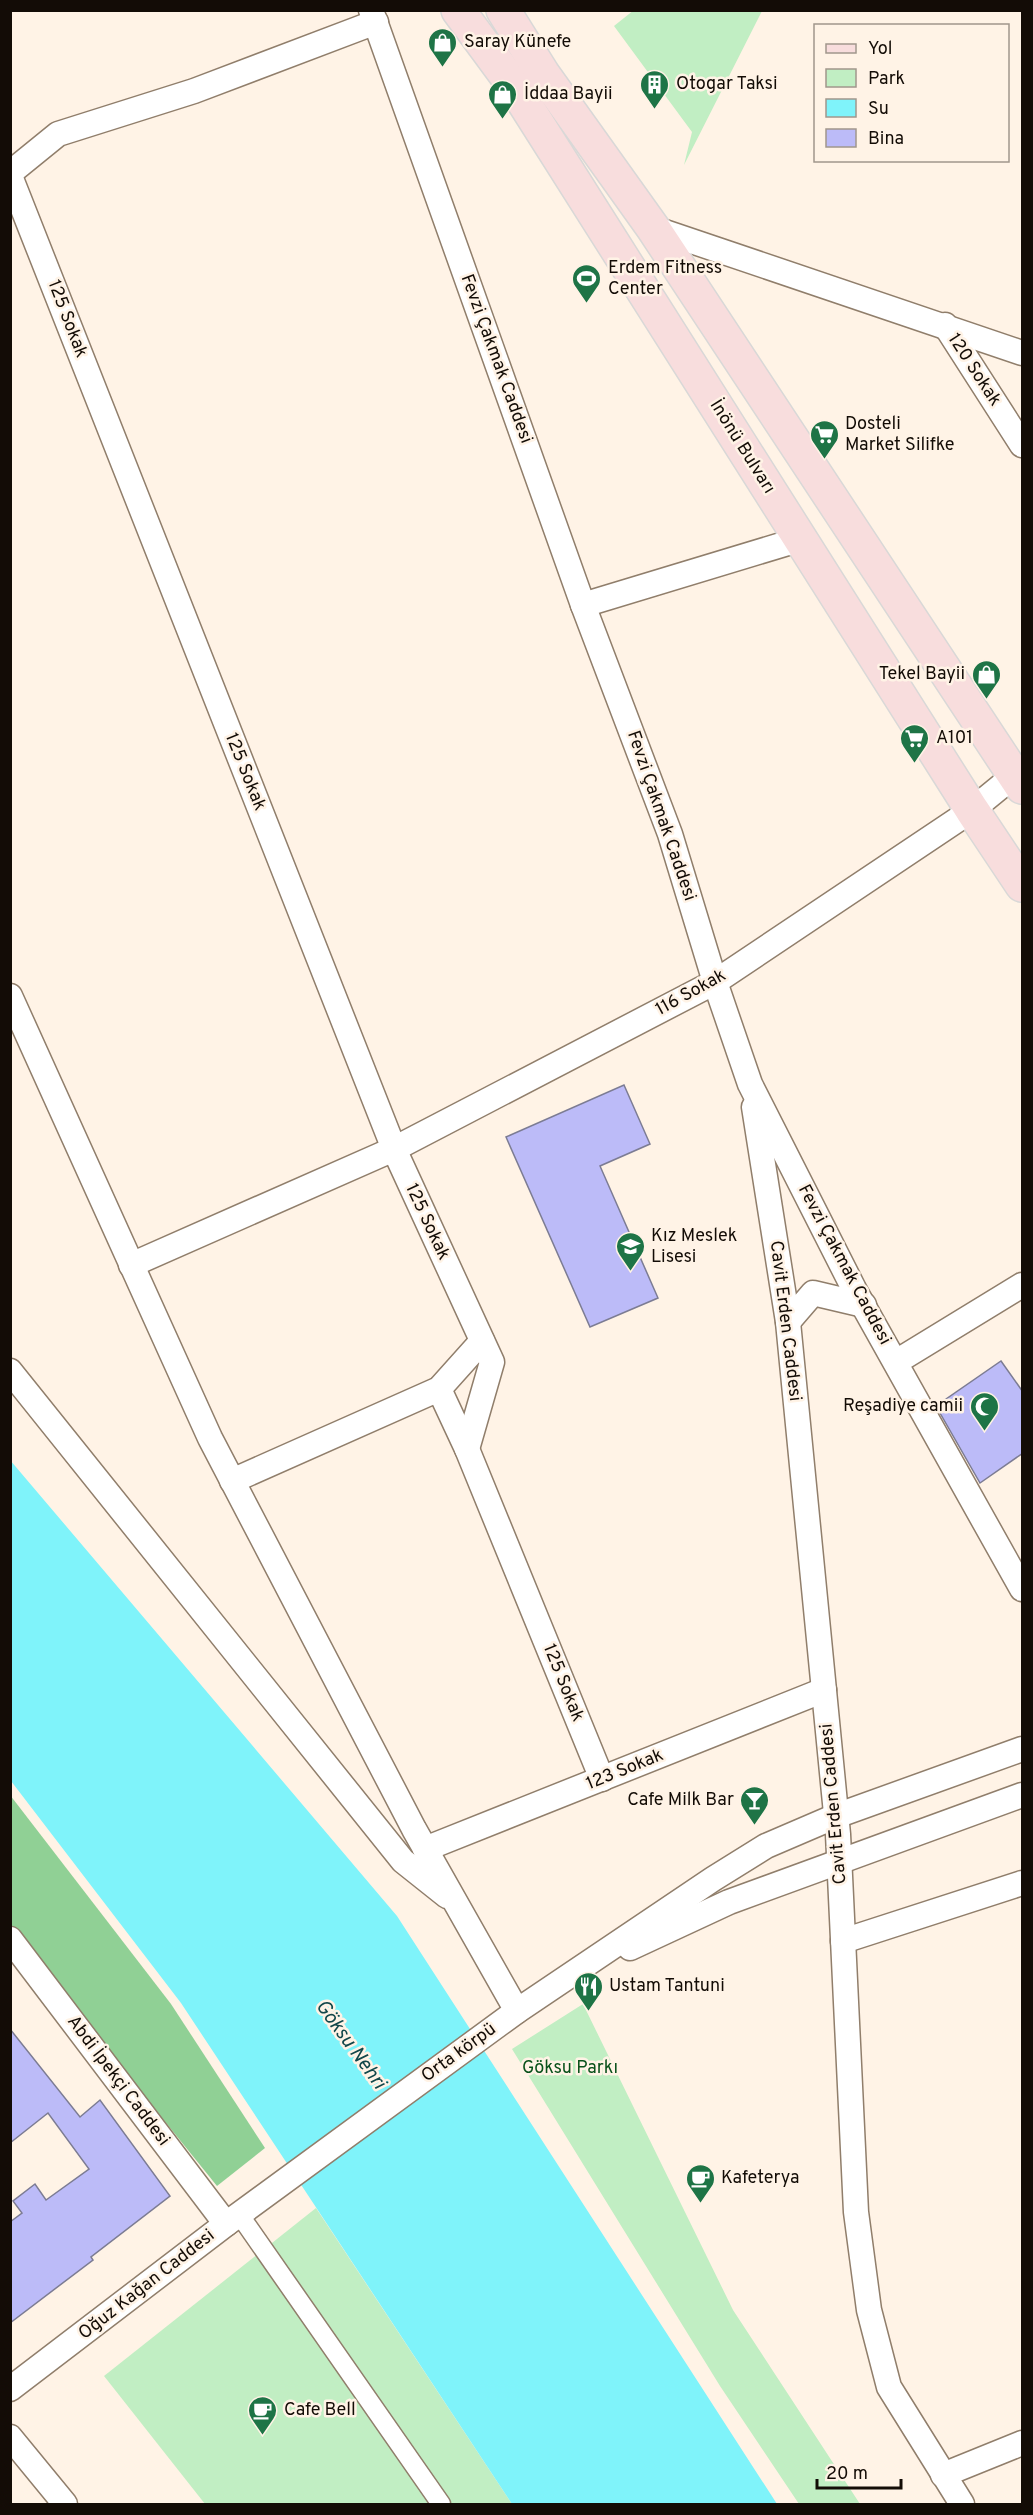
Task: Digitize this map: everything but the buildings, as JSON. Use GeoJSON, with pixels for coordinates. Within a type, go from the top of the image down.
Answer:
{"type":"FeatureCollection","features":[{"type":"Feature","properties":{"kind":"main road","name":"İnönü Bulvarı"},"geometry":{"type":"LineString","coordinates":[[458,10],[511,82],[972,810],[1023,885]]}},
{"type":"Feature","properties":{"kind":"main road"},"geometry":{"type":"LineString","coordinates":[[503,10],[543,74],[653,228],[1020,777]]}},
{"type":"Feature","properties":{"kind":"street"},"geometry":{"type":"LineString","coordinates":[[10,174],[58,134],[194,92],[374,16]]}},
{"type":"Feature","properties":{"kind":"street","name":"Fevzi Çakmak Caddesi"},"geometry":{"type":"LineString","coordinates":[[374,16],[583,605],[670,834],[715,982],[750,1084],[864,1305],[1023,1589]]}},
{"type":"Feature","properties":{"kind":"street","name":"125 Sokak"},"geometry":{"type":"LineString","coordinates":[[10,174],[394,1149],[487,1352]]}},
{"type":"Feature","properties":{"kind":"street"},"geometry":{"type":"LineString","coordinates":[[653,228],[1023,353]]}},
{"type":"Feature","properties":{"kind":"street","name":"120 Sokak"},"geometry":{"type":"LineString","coordinates":[[945,325],[1023,445]]}},
{"type":"Feature","properties":{"kind":"street"},"geometry":{"type":"LineString","coordinates":[[583,605],[801,539]]}},
{"type":"Feature","properties":{"kind":"street","name":"116 Sokak"},"geometry":{"type":"LineString","coordinates":[[132,1265],[394,1149],[715,982],[1020,777]]}},
{"type":"Feature","properties":{"kind":"street"},"geometry":{"type":"LineString","coordinates":[[10,996],[210,1438],[425,1849],[517,2011]]}},
{"type":"Feature","properties":{"kind":"street","name":"Cavit Erden Caddesi"},"geometry":{"type":"LineString","coordinates":[[750,1084],[788,1322],[824,1690],[839,1863],[856,2212],[869,2310],[889,2387],[962,2505]]}},
{"type":"Feature","properties":{"kind":"street"},"geometry":{"type":"LineString","coordinates":[[896,1362],[1023,1285]]}},
{"type":"Feature","properties":{"kind":"street"},"geometry":{"type":"LineString","coordinates":[[788,1322],[813,1293],[864,1305]]}},
{"type":"Feature","properties":{"kind":"street"},"geometry":{"type":"LineString","coordinates":[[232,1481],[439,1389],[487,1352]]}},
{"type":"Feature","properties":{"kind":"street"},"geometry":{"type":"LineString","coordinates":[[467,1449],[487,1352]]}},
{"type":"Feature","properties":{"kind":"street"},"geometry":{"type":"LineString","coordinates":[[10,1371],[403,1862],[456,1903]]}},
{"type":"Feature","properties":{"kind":"street","name":"125 Sokak"},"geometry":{"type":"LineString","coordinates":[[439,1389],[467,1449],[602,1779]]}},
{"type":"Feature","properties":{"kind":"street","name":"123 Sokak"},"geometry":{"type":"LineString","coordinates":[[425,1849],[824,1690]]}},
{"type":"Feature","properties":{"kind":"street"},"geometry":{"type":"LineString","coordinates":[[557,1982],[766,1846],[836,1816],[1023,1749]]}},
{"type":"Feature","properties":{"kind":"street"},"geometry":{"type":"LineString","coordinates":[[557,1982],[729,1902],[1023,1795]]}},
{"type":"Feature","properties":{"kind":"street"},"geometry":{"type":"LineString","coordinates":[[843,1941],[1023,1883]]}},
{"type":"Feature","properties":{"kind":"street","name":"Abdi İpekçi Caddesi"},"geometry":{"type":"LineString","coordinates":[[10,1939],[232,2219]]}},
{"type":"Feature","properties":{"kind":"street","name":"Orta körpü"},"geometry":{"type":"LineString","coordinates":[[284,2181],[557,1982]]}},
{"type":"Feature","properties":{"kind":"street","name":"Oğuz Kağan Caddesi"},"geometry":{"type":"LineString","coordinates":[[10,2390],[284,2181]]}},
{"type":"Feature","properties":{"kind":"street"},"geometry":{"type":"LineString","coordinates":[[232,2219],[441,2505]]}},
{"type":"Feature","properties":{"kind":"street"},"geometry":{"type":"LineString","coordinates":[[10,2437],[65,2505]]}},
{"type":"Feature","properties":{"kind":"street"},"geometry":{"type":"LineString","coordinates":[[943,2475],[1023,2443]]}},
{"type":"Feature","properties":{"kind":"green space"},"geometry":{"type":"Polygon","coordinates":[[[634,10],[762,11],[684,165],[692,132],[614,26],[634,10]]]}},
{"type":"Feature","properties":{"kind":"green space"},"geometry":{"type":"Polygon","coordinates":[[[10,1795],[171,2004],[265,2148],[217,2186],[11,1931],[10,1795]]]}},
{"type":"Feature","properties":{"kind":"green space","name":"Göksu Parkı"},"geometry":{"type":"Polygon","coordinates":[[[583,2004],[733,2310],[860,2504],[799,2504],[720,2386],[512,2049],[583,2004]]]}},
{"type":"Feature","properties":{"kind":"green space"},"geometry":{"type":"Polygon","coordinates":[[[316,2208],[512,2504],[205,2504],[104,2376],[316,2208]]]}},
{"type":"Feature","properties":{"kind":"water","name":"Göksu Nehri"},"geometry":{"type":"Polygon","coordinates":[[[10,1460],[397,1916],[777,2504],[512,2504],[181,2003],[11,1781],[10,1460]]]}},
{"type":"Feature","properties":{"kind":"place","name":"Saray Künefe"},"geometry":{"type":"Point","coordinates":[443,68]}},
{"type":"Feature","properties":{"kind":"place","name":"Otogar Taksi"},"geometry":{"type":"Point","coordinates":[655,110]}},
{"type":"Feature","properties":{"kind":"place","name":"İddaa Bayii"},"geometry":{"type":"Point","coordinates":[503,120]}},
{"type":"Feature","properties":{"kind":"place","name":"Erdem Fitness Center"},"geometry":{"type":"Point","coordinates":[587,304]}},
{"type":"Feature","properties":{"kind":"place","name":"Dosteli Market Silifke"},"geometry":{"type":"Point","coordinates":[824,460]}},
{"type":"Feature","properties":{"kind":"place","name":"Tekel Bayii"},"geometry":{"type":"Point","coordinates":[986,700]}},
{"type":"Feature","properties":{"kind":"place","name":"A101"},"geometry":{"type":"Point","coordinates":[915,764]}},
{"type":"Feature","properties":{"kind":"place","name":"Kız Meslek Lisesi"},"geometry":{"type":"Point","coordinates":[630,1272]}},
{"type":"Feature","properties":{"kind":"place","name":"Reşadiye camii"},"geometry":{"type":"Point","coordinates":[984,1432]}},
{"type":"Feature","properties":{"kind":"place","name":"Cafe Milk Bar"},"geometry":{"type":"Point","coordinates":[755,1826]}},
{"type":"Feature","properties":{"kind":"place","name":"Ustam Tantuni"},"geometry":{"type":"Point","coordinates":[588,2012]}},
{"type":"Feature","properties":{"kind":"place","name":"Kafeterya"},"geometry":{"type":"Point","coordinates":[700,2204]}},
{"type":"Feature","properties":{"kind":"place","name":"Cafe Bell"},"geometry":{"type":"Point","coordinates":[263,2436]}}]}
